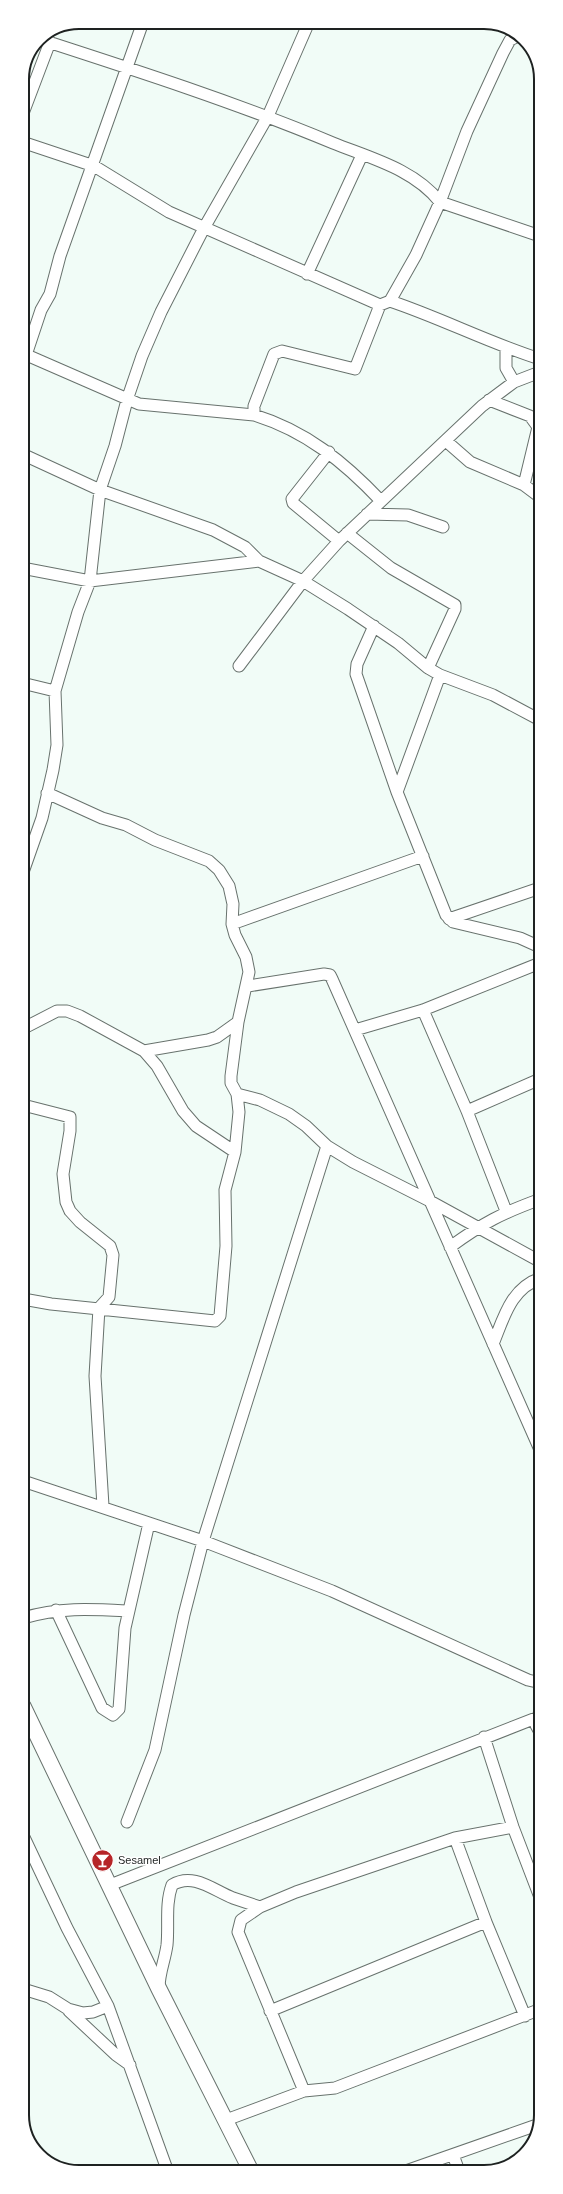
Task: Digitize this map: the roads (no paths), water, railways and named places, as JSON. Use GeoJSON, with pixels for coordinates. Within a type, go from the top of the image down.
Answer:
{"type":"FeatureCollection","features":[{"type":"Feature","properties":{"kind":"street"},"geometry":{"type":"LineString","coordinates":[[29,341],[41,310],[50,294],[60,256],[94,166],[141,29]]}},
{"type":"Feature","properties":{"kind":"street"},"geometry":{"type":"LineString","coordinates":[[29,855],[42,818],[57,745],[55,691],[78,612],[90,581],[100,490],[115,446],[127,400],[142,356],[160,312],[204,228],[268,116],[306,29]]}},
{"type":"Feature","properties":{"kind":"street"},"geometry":{"type":"LineString","coordinates":[[254,414],[254,406],[274,354],[278,351],[355,369],[385,303],[416,256],[440,202],[467,131],[510,40],[513,39]]}},
{"type":"Feature","properties":{"kind":"street"},"geometry":{"type":"LineString","coordinates":[[29,98],[50,42],[268,116],[400,169],[433,194],[440,202],[534,234]]}},
{"type":"Feature","properties":{"kind":"street"},"geometry":{"type":"LineString","coordinates":[[29,144],[94,166],[169,212],[307,274],[385,303],[429,314],[506,348],[534,357]]}},
{"type":"Feature","properties":{"kind":"street"},"geometry":{"type":"LineString","coordinates":[[307,274],[362,155]]}},
{"type":"Feature","properties":{"kind":"street"},"geometry":{"type":"LineString","coordinates":[[506,348],[506,368],[514,382]]}},
{"type":"Feature","properties":{"kind":"street"},"geometry":{"type":"LineString","coordinates":[[29,356],[139,404],[254,414],[270,420],[330,452],[381,501]]}},
{"type":"Feature","properties":{"kind":"street"},"geometry":{"type":"LineString","coordinates":[[239,666],[303,581],[347,533],[489,400],[514,382],[534,374]]}},
{"type":"Feature","properties":{"kind":"street"},"geometry":{"type":"LineString","coordinates":[[489,400],[530,416],[534,422]]}},
{"type":"Feature","properties":{"kind":"street"},"geometry":{"type":"LineString","coordinates":[[446,441],[470,462],[524,485],[534,492]]}},
{"type":"Feature","properties":{"kind":"street"},"geometry":{"type":"LineString","coordinates":[[524,485],[534,444]]}},
{"type":"Feature","properties":{"kind":"street"},"geometry":{"type":"LineString","coordinates":[[330,452],[292,499],[299,508],[339,541]]}},
{"type":"Feature","properties":{"kind":"street"},"geometry":{"type":"LineString","coordinates":[[29,457],[100,490],[213,530],[245,547],[259,561],[303,581],[374,626],[398,643],[428,668],[440,675],[493,695],[534,717]]}},
{"type":"Feature","properties":{"kind":"street"},"geometry":{"type":"LineString","coordinates":[[367,514],[408,515],[443,528]]}},
{"type":"Feature","properties":{"kind":"street"},"geometry":{"type":"LineString","coordinates":[[347,533],[391,568],[455,605],[455,609],[428,668]]}},
{"type":"Feature","properties":{"kind":"street"},"geometry":{"type":"LineString","coordinates":[[29,569],[90,581],[259,561]]}},
{"type":"Feature","properties":{"kind":"street"},"geometry":{"type":"LineString","coordinates":[[374,626],[357,664],[356,674],[397,792],[449,919],[453,922],[520,938],[534,944]]}},
{"type":"Feature","properties":{"kind":"street"},"geometry":{"type":"LineString","coordinates":[[397,792],[440,675]]}},
{"type":"Feature","properties":{"kind":"street"},"geometry":{"type":"LineString","coordinates":[[29,685],[55,691]]}},
{"type":"Feature","properties":{"kind":"street"},"geometry":{"type":"LineString","coordinates":[[29,1300],[51,1304],[215,1321],[218,1320],[220,1316],[226,1246],[225,1190],[235,1152],[239,1112],[237,1094],[231,1083],[231,1076],[238,1022],[248,986],[249,972],[246,957],[235,935],[232,924],[233,904],[229,886],[219,870],[209,861],[155,840],[126,825],[102,818],[47,793]]}},
{"type":"Feature","properties":{"kind":"street"},"geometry":{"type":"LineString","coordinates":[[232,924],[423,856]]}},
{"type":"Feature","properties":{"kind":"street"},"geometry":{"type":"LineString","coordinates":[[449,919],[534,890]]}},
{"type":"Feature","properties":{"kind":"street"},"geometry":{"type":"LineString","coordinates":[[355,1030],[423,1010],[534,965]]}},
{"type":"Feature","properties":{"kind":"street"},"geometry":{"type":"LineString","coordinates":[[248,986],[291,978],[330,976],[534,1436]]}},
{"type":"Feature","properties":{"kind":"street"},"geometry":{"type":"LineString","coordinates":[[29,1025],[57,1010],[67,1012],[80,1016],[144,1051],[157,1066],[183,1111],[196,1126],[235,1152]]}},
{"type":"Feature","properties":{"kind":"street"},"geometry":{"type":"LineString","coordinates":[[423,1010],[467,1111],[506,1211]]}},
{"type":"Feature","properties":{"kind":"street"},"geometry":{"type":"LineString","coordinates":[[144,1051],[203,1041],[217,1037],[238,1022]]}},
{"type":"Feature","properties":{"kind":"street"},"geometry":{"type":"LineString","coordinates":[[467,1111],[534,1081]]}},
{"type":"Feature","properties":{"kind":"street"},"geometry":{"type":"LineString","coordinates":[[237,1094],[260,1100],[289,1114],[306,1126],[327,1146],[352,1162],[428,1200],[476,1228],[534,1258]]}},
{"type":"Feature","properties":{"kind":"street"},"geometry":{"type":"LineString","coordinates":[[29,1106],[70,1117],[70,1131],[63,1174],[66,1202],[70,1211],[75,1217],[110,1246],[113,1255],[109,1297],[99,1308],[95,1376],[103,1506]]}},
{"type":"Feature","properties":{"kind":"street"},"geometry":{"type":"LineString","coordinates":[[127,1822],[155,1750],[184,1615],[203,1541],[327,1146]]}},
{"type":"Feature","properties":{"kind":"street"},"geometry":{"type":"LineString","coordinates":[[450,1247],[476,1228],[506,1211],[534,1201]]}},
{"type":"Feature","properties":{"kind":"street"},"geometry":{"type":"LineString","coordinates":[[493,1344],[512,1300],[522,1287],[534,1281]]}},
{"type":"Feature","properties":{"kind":"street"},"geometry":{"type":"LineString","coordinates":[[29,1482],[203,1541],[332,1591],[534,1681]]}},
{"type":"Feature","properties":{"kind":"street"},"geometry":{"type":"LineString","coordinates":[[56,1610],[102,1708],[113,1715],[118,1709],[122,1650],[128,1611],[149,1522]]}},
{"type":"Feature","properties":{"kind":"street"},"geometry":{"type":"LineString","coordinates":[[29,1617],[56,1610],[128,1611]]}},
{"type":"Feature","properties":{"kind":"street"},"geometry":{"type":"LineString","coordinates":[[110,1885],[484,1738],[534,1716]]}},
{"type":"Feature","properties":{"kind":"street"},"geometry":{"type":"LineString","coordinates":[[29,1718],[159,1989],[248,2165]]}},
{"type":"Feature","properties":{"kind":"street"},"geometry":{"type":"LineString","coordinates":[[484,1738],[513,1827],[534,1882]]}},
{"type":"Feature","properties":{"kind":"street"},"geometry":{"type":"LineString","coordinates":[[304,2091],[238,1932],[241,1920],[260,1907],[296,1892],[455,1838],[513,1827]]}},
{"type":"Feature","properties":{"kind":"street"},"geometry":{"type":"LineString","coordinates":[[455,1838],[486,1922],[525,2016]]}},
{"type":"Feature","properties":{"kind":"street"},"geometry":{"type":"LineString","coordinates":[[29,1849],[67,1928],[108,2006],[166,2165]]}},
{"type":"Feature","properties":{"kind":"street"},"geometry":{"type":"LineString","coordinates":[[159,1989],[159,1974],[167,1945],[168,1905],[172,1886],[181,1880],[191,1880],[204,1883],[233,1898],[260,1907]]}},
{"type":"Feature","properties":{"kind":"street"},"geometry":{"type":"LineString","coordinates":[[270,2011],[486,1922]]}},
{"type":"Feature","properties":{"kind":"street"},"geometry":{"type":"LineString","coordinates":[[29,1991],[49,1997],[68,2009],[116,2055],[130,2065]]}},
{"type":"Feature","properties":{"kind":"street"},"geometry":{"type":"LineString","coordinates":[[68,2009],[88,2013],[108,2006]]}},
{"type":"Feature","properties":{"kind":"street"},"geometry":{"type":"LineString","coordinates":[[226,2120],[304,2091],[335,2088],[534,2013]]}},
{"type":"Feature","properties":{"kind":"street"},"geometry":{"type":"LineString","coordinates":[[424,2165],[532,2127]]}},
{"type":"Feature","properties":{"kind":"street"},"geometry":{"type":"LineString","coordinates":[[453,2155],[457,2165]]}},
{"type":"Feature","properties":{"kind":"place","name":"Sesamel"},"geometry":{"type":"Point","coordinates":[103,1860]}}]}
